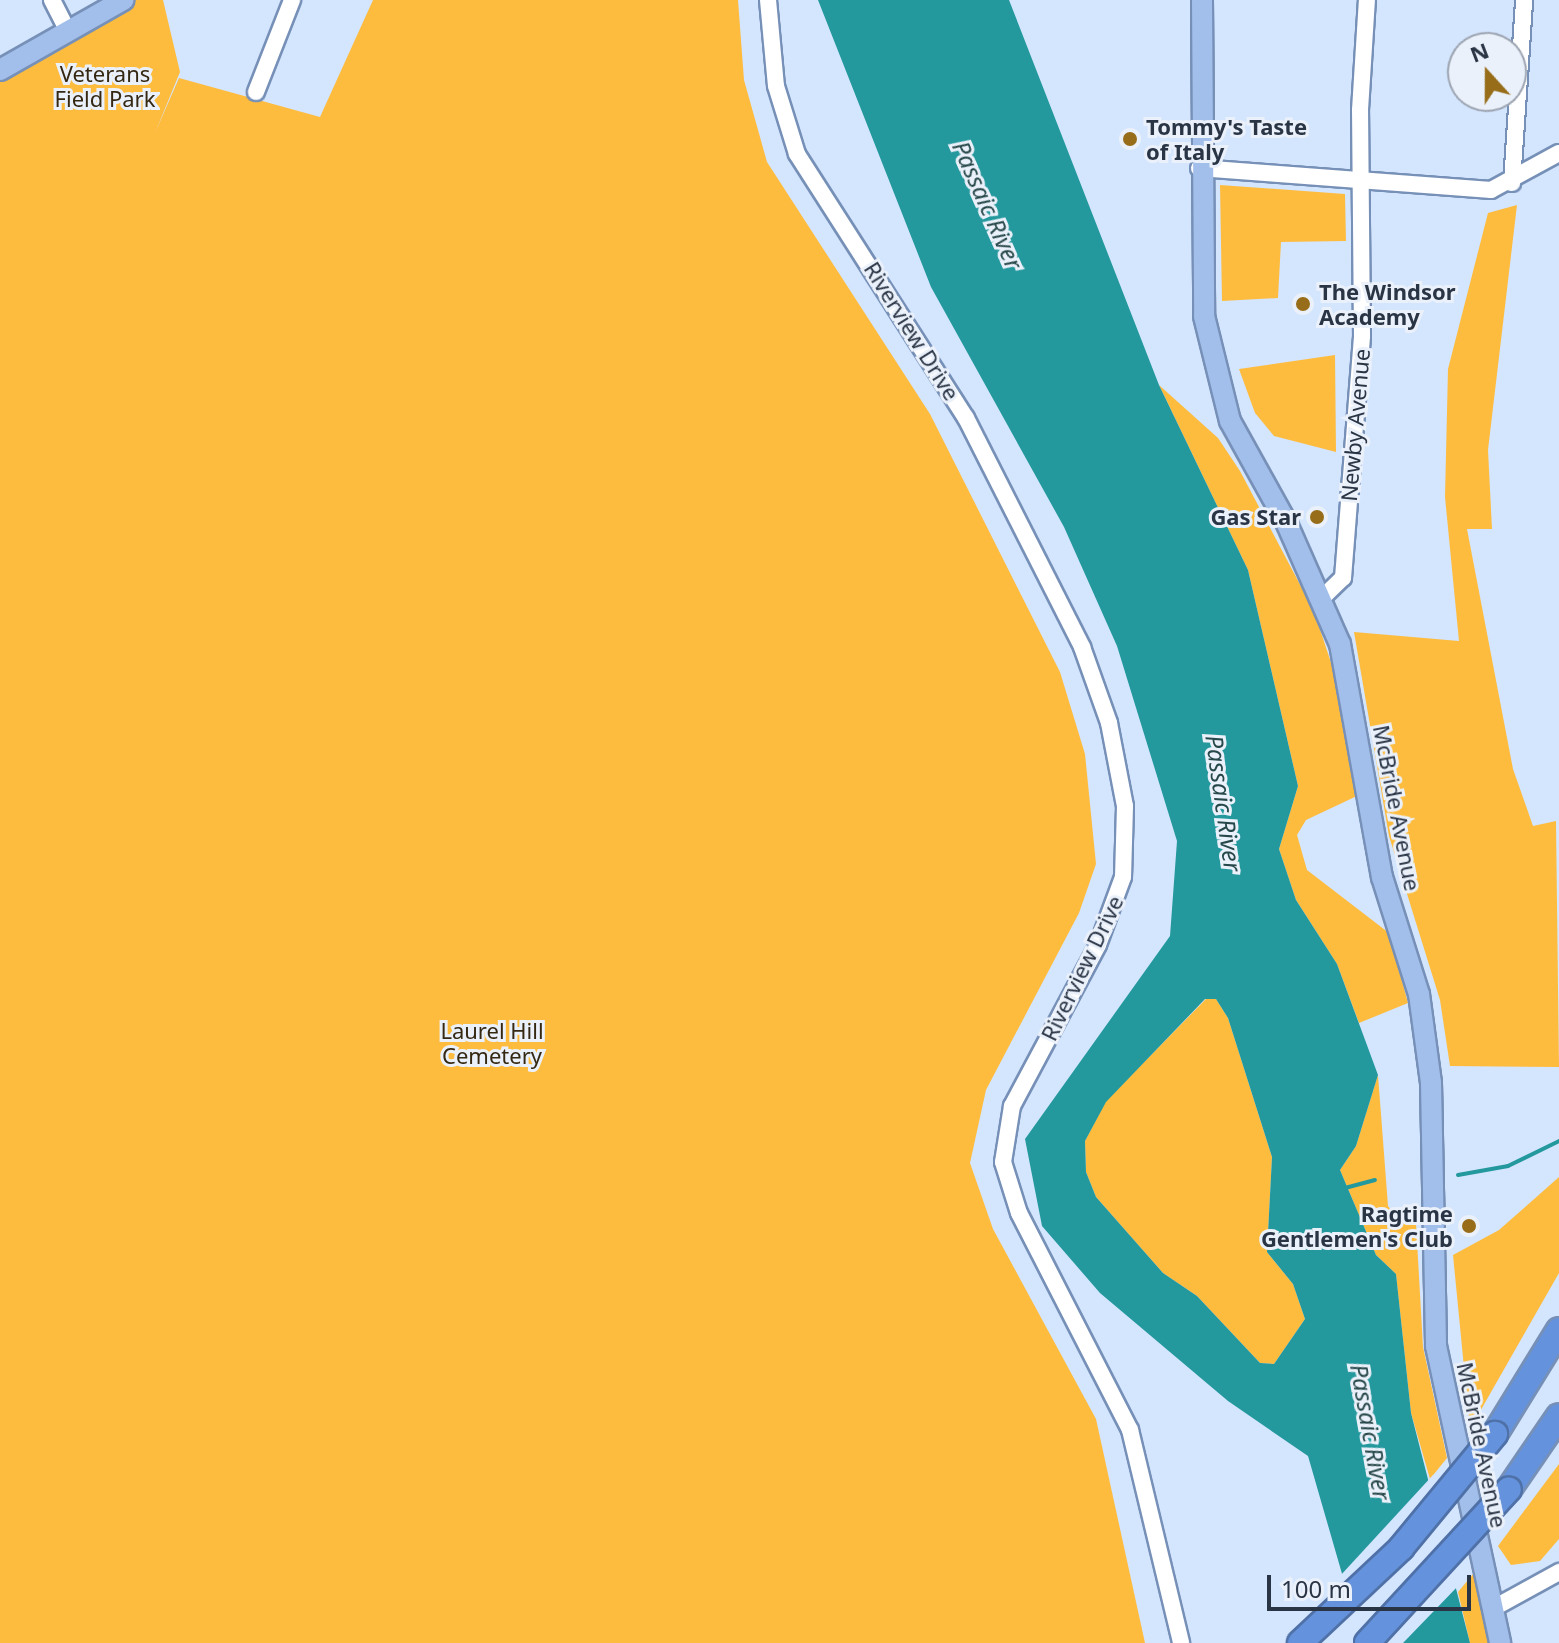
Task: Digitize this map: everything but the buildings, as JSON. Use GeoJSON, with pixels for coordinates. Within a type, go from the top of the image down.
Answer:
{"type":"FeatureCollection","features":[{"type":"Feature","properties":{"kind":"highway"},"geometry":{"type":"LineString","coordinates":[[1300,1643],[1401,1548],[1495,1434],[1559,1330]]}},
{"type":"Feature","properties":{"kind":"highway"},"geometry":{"type":"LineString","coordinates":[[1367,1643],[1509,1489],[1559,1416]]}},
{"type":"Feature","properties":{"kind":"main road"},"geometry":{"type":"LineString","coordinates":[[0,70],[123,0]]}},
{"type":"Feature","properties":{"kind":"main road","name":"McBride Avenue"},"geometry":{"type":"LineString","coordinates":[[1202,0],[1199,168],[1202,305],[1221,397],[1322,598],[1346,672],[1382,877],[1426,1028],[1436,1346],[1500,1643]]}},
{"type":"Feature","properties":{"kind":"street"},"geometry":{"type":"LineString","coordinates":[[52,0],[68,31]]}},
{"type":"Feature","properties":{"kind":"street"},"geometry":{"type":"LineString","coordinates":[[256,92],[292,0]]}},
{"type":"Feature","properties":{"kind":"street","name":"Riverview Drive"},"geometry":{"type":"LineString","coordinates":[[768,0],[778,98],[797,154],[966,418],[1070,621],[1109,723],[1125,806],[1123,877],[1098,945],[1012,1106],[1003,1162],[1012,1197],[1130,1430],[1181,1643]]}},
{"type":"Feature","properties":{"kind":"street","name":"Newby Avenue"},"geometry":{"type":"LineString","coordinates":[[1322,598],[1343,578],[1362,336],[1367,0]]}},
{"type":"Feature","properties":{"kind":"street"},"geometry":{"type":"LineString","coordinates":[[1512,183],[1524,0]]}},
{"type":"Feature","properties":{"kind":"street"},"geometry":{"type":"LineString","coordinates":[[1199,168],[1482,190],[1512,183],[1559,153]]}},
{"type":"Feature","properties":{"kind":"street"},"geometry":{"type":"LineString","coordinates":[[1492,1609],[1559,1572]]}},
{"type":"Feature","properties":{"kind":"green space","name":"Laurel Hill Cemetery"},"geometry":{"type":"Polygon","coordinates":[[[131,0],[163,0],[180,72],[155,133],[179,78],[320,117],[373,0],[738,0],[744,80],[767,162],[930,414],[1060,672],[1085,754],[1096,864],[1079,913],[986,1090],[970,1163],[993,1229],[1096,1419],[1145,1643],[0,1643],[0,76],[131,0]]]}},
{"type":"Feature","properties":{"kind":"green space"},"geometry":{"type":"Polygon","coordinates":[[[1220,185],[1345,194],[1346,241],[1281,242],[1278,298],[1222,301],[1220,185]]]}},
{"type":"Feature","properties":{"kind":"green space"},"geometry":{"type":"Polygon","coordinates":[[[1517,205],[1488,450],[1492,529],[1467,529],[1513,769],[1533,826],[1556,821],[1559,1067],[1450,1066],[1440,1000],[1389,836],[1354,632],[1459,641],[1445,497],[1448,369],[1488,213],[1517,205]]]}},
{"type":"Feature","properties":{"kind":"green space"},"geometry":{"type":"Polygon","coordinates":[[[1335,355],[1336,452],[1274,436],[1255,413],[1239,369],[1335,355]]]}},
{"type":"Feature","properties":{"kind":"green space"},"geometry":{"type":"Polygon","coordinates":[[[1159,385],[1218,438],[1240,471],[1314,611],[1339,687],[1359,795],[1306,820],[1297,835],[1307,870],[1389,933],[1408,1003],[1359,1023],[1337,964],[1296,900],[1279,849],[1298,786],[1248,570],[1159,385]]]}},
{"type":"Feature","properties":{"kind":"green space"},"geometry":{"type":"Polygon","coordinates":[[[1206,999],[1216,999],[1228,1018],[1272,1157],[1267,1252],[1293,1284],[1305,1319],[1274,1364],[1260,1363],[1197,1296],[1163,1273],[1096,1197],[1086,1172],[1085,1141],[1106,1101],[1206,999]]]}},
{"type":"Feature","properties":{"kind":"green space"},"geometry":{"type":"Polygon","coordinates":[[[1378,1075],[1388,1206],[1397,1218],[1416,1223],[1423,1347],[1447,1458],[1430,1479],[1411,1413],[1396,1274],[1376,1255],[1340,1170],[1356,1146],[1378,1075]]]}},
{"type":"Feature","properties":{"kind":"green space"},"geometry":{"type":"Polygon","coordinates":[[[1559,1177],[1559,1273],[1470,1429],[1453,1255],[1499,1230],[1559,1177]]]}},
{"type":"Feature","properties":{"kind":"green space"},"geometry":{"type":"Polygon","coordinates":[[[1559,1464],[1559,1539],[1540,1561],[1511,1565],[1498,1546],[1559,1464]]]}},
{"type":"Feature","properties":{"kind":"green space"},"geometry":{"type":"Polygon","coordinates":[[[1474,1573],[1490,1643],[1470,1643],[1458,1592],[1474,1573]]]}},
{"type":"Feature","properties":{"kind":"water","name":"Passaic River"},"geometry":{"type":"Polygon","coordinates":[[[818,0],[1009,0],[1159,385],[1248,570],[1298,786],[1279,849],[1296,900],[1337,964],[1378,1075],[1356,1146],[1340,1170],[1376,1255],[1396,1274],[1411,1413],[1470,1643],[1362,1643],[1308,1456],[1228,1401],[1100,1293],[1042,1226],[1025,1139],[1170,936],[1177,841],[1117,646],[1064,527],[931,287],[818,0]],[[1205,999],[1106,1102],[1085,1141],[1086,1172],[1096,1197],[1163,1273],[1197,1296],[1260,1363],[1274,1364],[1305,1319],[1293,1284],[1267,1252],[1272,1157],[1228,1018],[1216,999],[1205,999]]]}},
{"type":"Feature","properties":{"kind":"pier"},"geometry":{"type":"Polygon","coordinates":[[[1433,1475],[1460,1584],[1403,1643],[1358,1643],[1340,1576],[1433,1475]]]}},
{"type":"Feature","properties":{"kind":"waterway"},"geometry":{"type":"LineString","coordinates":[[1458,1175],[1508,1166],[1559,1141]]}},
{"type":"Feature","properties":{"kind":"waterway"},"geometry":{"type":"LineString","coordinates":[[1345,1188],[1375,1180]]}},
{"type":"Feature","properties":{"kind":"place","name":"Tommy's Taste of Italy"},"geometry":{"type":"Point","coordinates":[1130,139]}},
{"type":"Feature","properties":{"kind":"place","name":"The Windsor Academy"},"geometry":{"type":"Point","coordinates":[1303,304]}},
{"type":"Feature","properties":{"kind":"place","name":"Gas Star"},"geometry":{"type":"Point","coordinates":[1317,517]}},
{"type":"Feature","properties":{"kind":"place","name":"Ragtime Gentlemen's Club"},"geometry":{"type":"Point","coordinates":[1469,1226]}},
{"type":"Feature","properties":{"kind":"park label","name":"Veterans Field Park"},"geometry":{"type":"Point","coordinates":[105,86]}}]}
